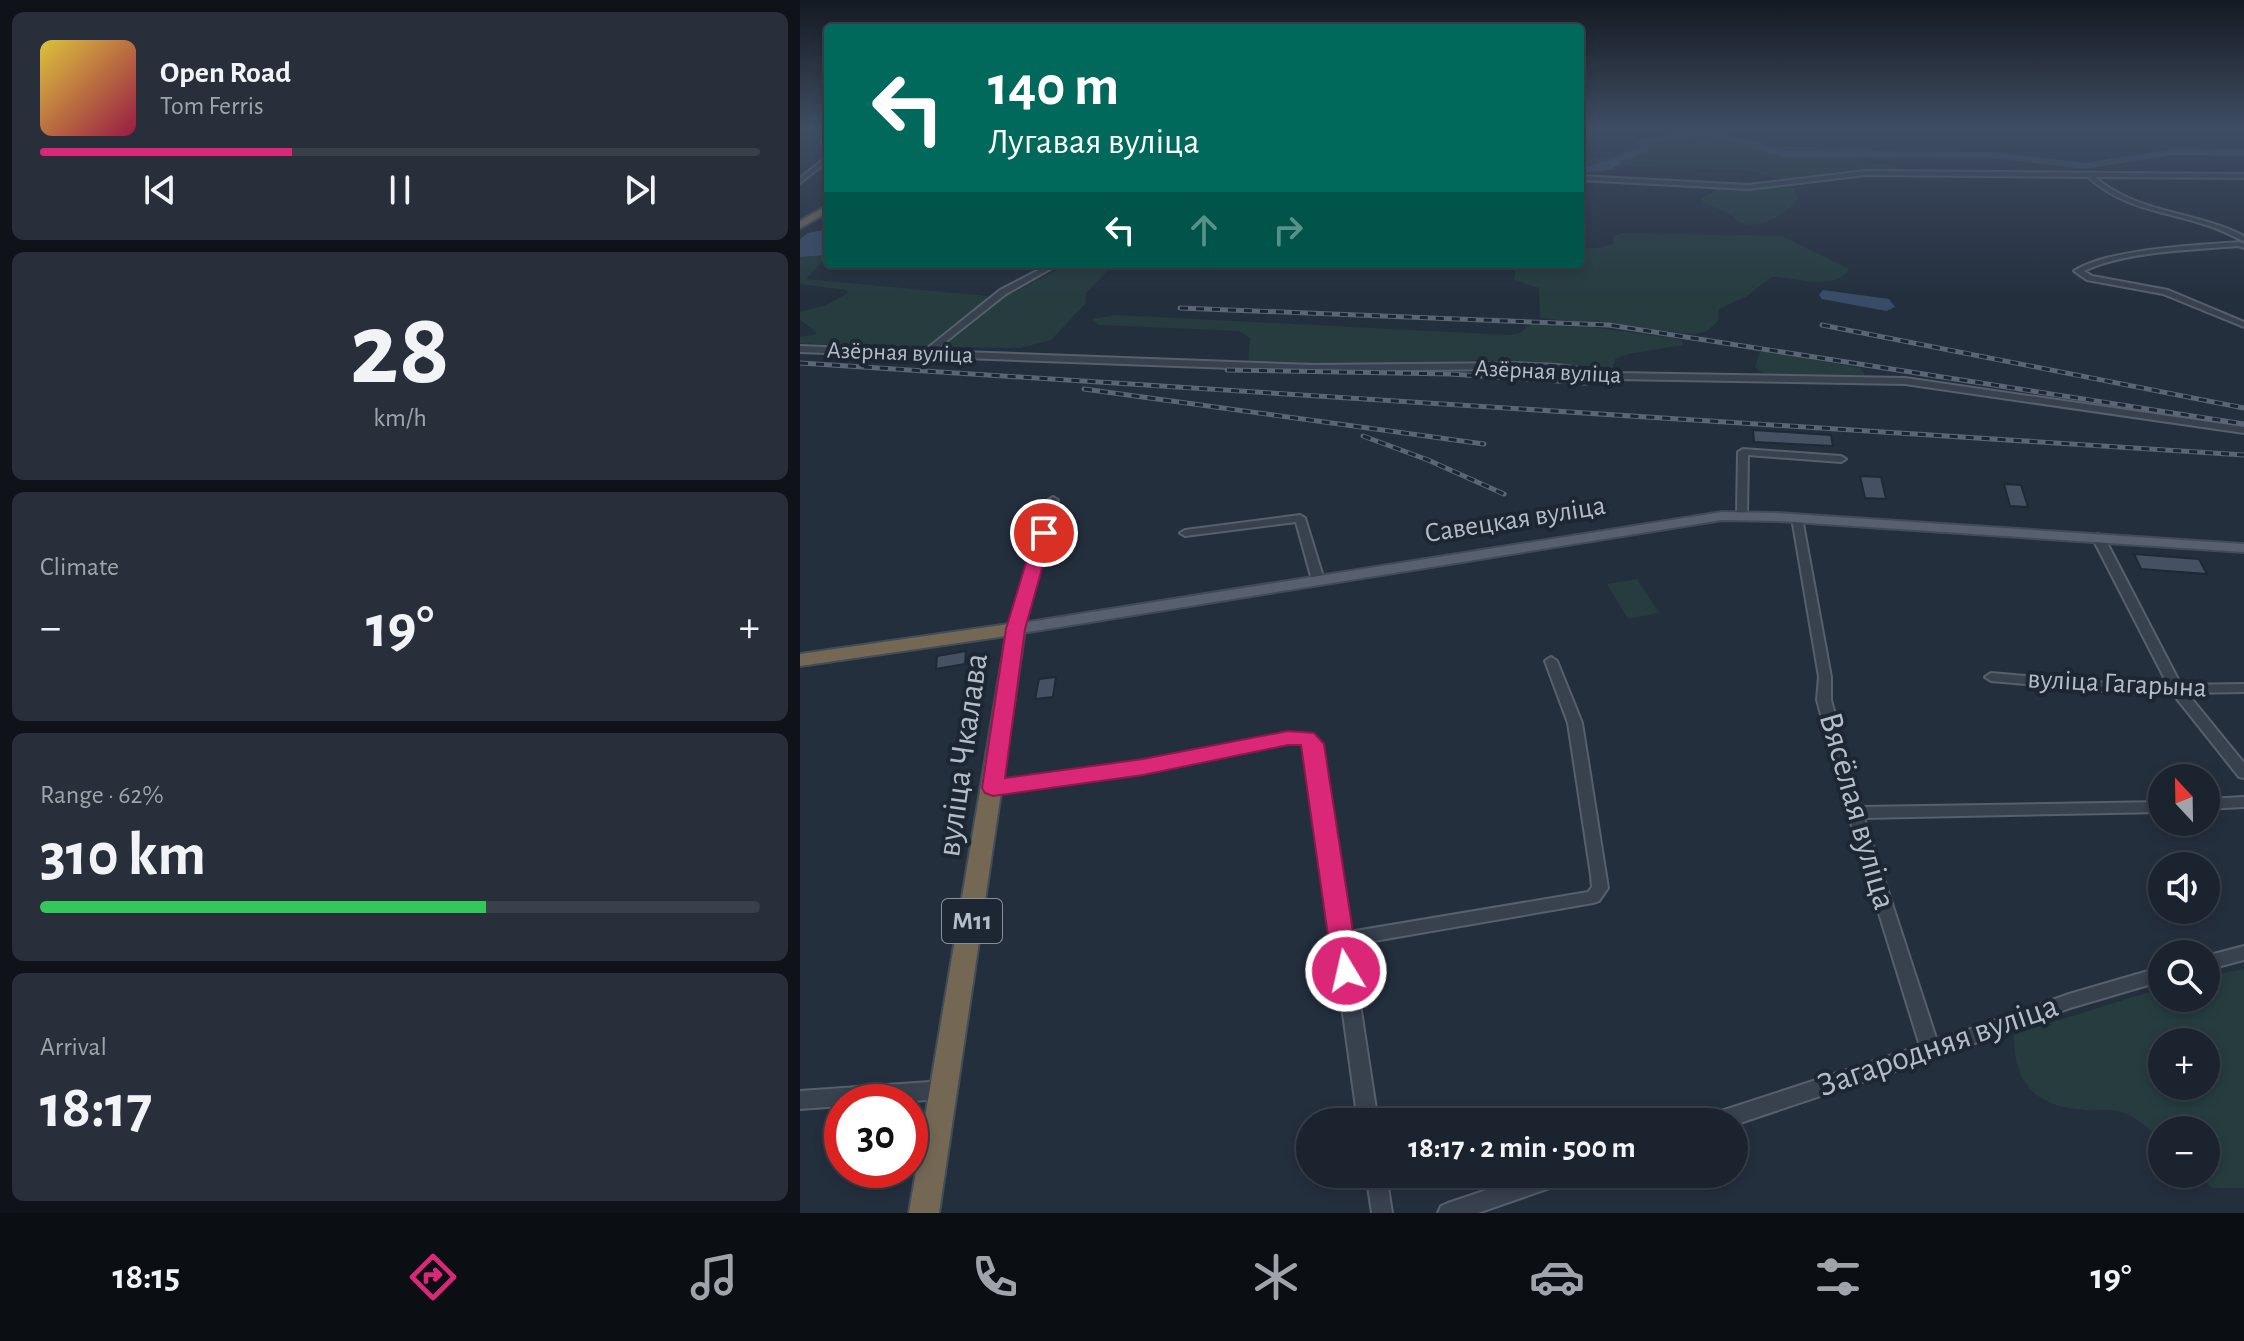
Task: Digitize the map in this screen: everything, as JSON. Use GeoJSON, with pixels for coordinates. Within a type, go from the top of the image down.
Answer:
{"type":"FeatureCollection","features":[{"type":"Feature","properties":{"kind":"highway"},"geometry":{"type":"LineString","coordinates":[[801,224],[824,210]]}},
{"type":"Feature","properties":{"kind":"highway","name":"Савецкая вуліца"},"geometry":{"type":"LineString","coordinates":[[800,660],[1016,629]]}},
{"type":"Feature","properties":{"kind":"highway","name":"вуліца Чкалава"},"geometry":{"type":"LineString","coordinates":[[924,1213],[1016,629]]}},
{"type":"Feature","properties":{"kind":"main road","name":"Савецкая вуліца"},"geometry":{"type":"LineString","coordinates":[[1016,629],[1742,515],[2244,548]]}},
{"type":"Feature","properties":{"kind":"street"},"geometry":{"type":"LineString","coordinates":[[1722,186],[1760,186]]}},
{"type":"Feature","properties":{"kind":"street"},"geometry":{"type":"LineString","coordinates":[[2099,186],[2119,197],[2243,241]]}},
{"type":"Feature","properties":{"kind":"street"},"geometry":{"type":"LineString","coordinates":[[2243,241],[2150,254],[2090,265],[2078,271],[2090,278],[2165,292],[2243,323]]}},
{"type":"Feature","properties":{"kind":"street"},"geometry":{"type":"LineString","coordinates":[[926,354],[1003,292],[1048,268]]}},
{"type":"Feature","properties":{"kind":"street","name":"Азёрная вуліца"},"geometry":{"type":"LineString","coordinates":[[800,349],[1314,368],[1512,366],[1558,368],[1614,376],[1905,381],[2244,430]]}},
{"type":"Feature","properties":{"kind":"street"},"geometry":{"type":"LineString","coordinates":[[1742,515],[1743,452],[1841,459]]}},
{"type":"Feature","properties":{"kind":"street","name":"вуліца Чкалава"},"geometry":{"type":"LineString","coordinates":[[1016,629],[1053,500]]}},
{"type":"Feature","properties":{"kind":"street"},"geometry":{"type":"LineString","coordinates":[[1185,533],[1300,518],[1318,580]]}},
{"type":"Feature","properties":{"kind":"street","name":"Вясёлая вуліца"},"geometry":{"type":"LineString","coordinates":[[1797,518],[1825,677],[1824,700],[1855,813],[1931,1051]]}},
{"type":"Feature","properties":{"kind":"street"},"geometry":{"type":"LineString","coordinates":[[2098,537],[2178,691],[2244,773]]}},
{"type":"Feature","properties":{"kind":"street"},"geometry":{"type":"LineString","coordinates":[[1341,940],[1593,897],[1600,888],[1575,723],[1551,661]]}},
{"type":"Feature","properties":{"kind":"street","name":"вуліца Гагарына"},"geometry":{"type":"LineString","coordinates":[[1991,677],[2178,691],[2244,688]]}},
{"type":"Feature","properties":{"kind":"street"},"geometry":{"type":"LineString","coordinates":[[993,788],[1143,767],[1288,738],[1306,738],[1313,744],[1366,1108]]}},
{"type":"Feature","properties":{"kind":"street"},"geometry":{"type":"LineString","coordinates":[[2220,803],[2244,802]]}},
{"type":"Feature","properties":{"kind":"street"},"geometry":{"type":"LineString","coordinates":[[1855,813],[2148,807]]}},
{"type":"Feature","properties":{"kind":"street"},"geometry":{"type":"LineString","coordinates":[[2220,959],[2244,953]]}},
{"type":"Feature","properties":{"kind":"street","name":"Загародняя вуліца"},"geometry":{"type":"LineString","coordinates":[[1748,1111],[1931,1051],[2069,1001],[2148,978]]}},
{"type":"Feature","properties":{"kind":"street"},"geometry":{"type":"LineString","coordinates":[[800,1100],[944,1090]]}},
{"type":"Feature","properties":{"kind":"street"},"geometry":{"type":"LineString","coordinates":[[1378,1188],[1382,1213]]}},
{"type":"Feature","properties":{"kind":"street"},"geometry":{"type":"LineString","coordinates":[[1448,1213],[1522,1188]]}},
{"type":"Feature","properties":{"kind":"green space"},"geometry":{"type":"Polygon","coordinates":[[[1793,188],[1798,198],[1782,214],[1759,224],[1741,223],[1700,199],[1718,189],[1793,188]]]}},
{"type":"Feature","properties":{"kind":"green space"},"geometry":{"type":"Polygon","coordinates":[[[1623,233],[1782,236],[1849,269],[1842,276],[1824,282],[1771,277],[1747,296],[1719,309],[1718,321],[1707,331],[1695,334],[1540,318],[1539,288],[1514,280],[1516,268],[1584,268],[1584,248],[1613,244],[1614,236],[1623,233]]]}},
{"type":"Feature","properties":{"kind":"green space"},"geometry":{"type":"Polygon","coordinates":[[[824,255],[824,259],[806,279],[988,296],[1013,293],[1060,268],[1110,268],[1086,293],[1086,303],[1051,340],[1020,348],[903,350],[800,343],[800,337],[817,334],[800,319],[800,312],[826,305],[848,293],[846,290],[800,284],[800,257],[824,255]]]}},
{"type":"Feature","properties":{"kind":"green space"},"geometry":{"type":"Polygon","coordinates":[[[1116,315],[1508,335],[1520,333],[1531,324],[1591,327],[1673,338],[1682,341],[1683,345],[1615,359],[1611,373],[1557,365],[1478,360],[1420,365],[1248,363],[1250,338],[1239,331],[1098,325],[1092,319],[1116,315]]]}},
{"type":"Feature","properties":{"kind":"green space"},"geometry":{"type":"Polygon","coordinates":[[[1760,352],[1860,368],[1865,375],[1765,375],[1755,367],[1760,352]]]}},
{"type":"Feature","properties":{"kind":"green space"},"geometry":{"type":"Polygon","coordinates":[[[1637,579],[1659,613],[1628,619],[1607,584],[1637,579]]]}},
{"type":"Feature","properties":{"kind":"green space"},"geometry":{"type":"Polygon","coordinates":[[[2244,969],[2244,1188],[2220,1188],[2220,1116],[2148,1116],[2148,1129],[2121,1112],[2067,1108],[2052,1103],[2030,1089],[2023,1079],[2014,1034],[2148,992],[2148,1012],[2220,1012],[2220,973],[2244,969]]]}},
{"type":"Feature","properties":{"kind":"water"},"geometry":{"type":"Polygon","coordinates":[[[824,230],[824,255],[800,257],[800,239],[808,233],[824,230]]]}},
{"type":"Feature","properties":{"kind":"water"},"geometry":{"type":"Polygon","coordinates":[[[1823,290],[1889,299],[1895,307],[1886,311],[1822,299],[1819,295],[1823,290]]]}},
{"type":"Feature","properties":{"kind":"building"},"geometry":{"type":"Polygon","coordinates":[[[1753,430],[1831,435],[1833,446],[1754,442],[1753,430]]]}},
{"type":"Feature","properties":{"kind":"building"},"geometry":{"type":"Polygon","coordinates":[[[1860,476],[1881,477],[1886,499],[1865,498],[1860,476]]]}},
{"type":"Feature","properties":{"kind":"building"},"geometry":{"type":"Polygon","coordinates":[[[2004,484],[2021,485],[2028,507],[2010,506],[2004,484]]]}},
{"type":"Feature","properties":{"kind":"building"},"geometry":{"type":"Polygon","coordinates":[[[2134,554],[2199,559],[2207,574],[2141,569],[2134,554]]]}},
{"type":"Feature","properties":{"kind":"building"},"geometry":{"type":"Polygon","coordinates":[[[966,651],[965,664],[936,669],[937,656],[966,651]]]}},
{"type":"Feature","properties":{"kind":"building"},"geometry":{"type":"Polygon","coordinates":[[[1056,677],[1053,697],[1035,699],[1039,679],[1056,677]]]}},
{"type":"Feature","properties":{"kind":"railway"},"geometry":{"type":"LineString","coordinates":[[1180,308],[1609,325],[2244,424]]}},
{"type":"Feature","properties":{"kind":"railway"},"geometry":{"type":"LineString","coordinates":[[1822,325],[2244,408]]}},
{"type":"Feature","properties":{"kind":"railway"},"geometry":{"type":"LineString","coordinates":[[800,363],[2244,455]]}},
{"type":"Feature","properties":{"kind":"railway"},"geometry":{"type":"LineString","coordinates":[[1227,370],[1450,374],[1587,383]]}},
{"type":"Feature","properties":{"kind":"railway"},"geometry":{"type":"LineString","coordinates":[[1084,389],[1484,444]]}},
{"type":"Feature","properties":{"kind":"railway"},"geometry":{"type":"LineString","coordinates":[[1363,436],[1428,460],[1504,494]]}},
{"type":"Feature","properties":{"kind":"route"},"geometry":{"type":"LineString","coordinates":[[1044,533],[1016,629],[993,788],[1143,767],[1288,738],[1306,738],[1313,744],[1346,971]]}}]}
